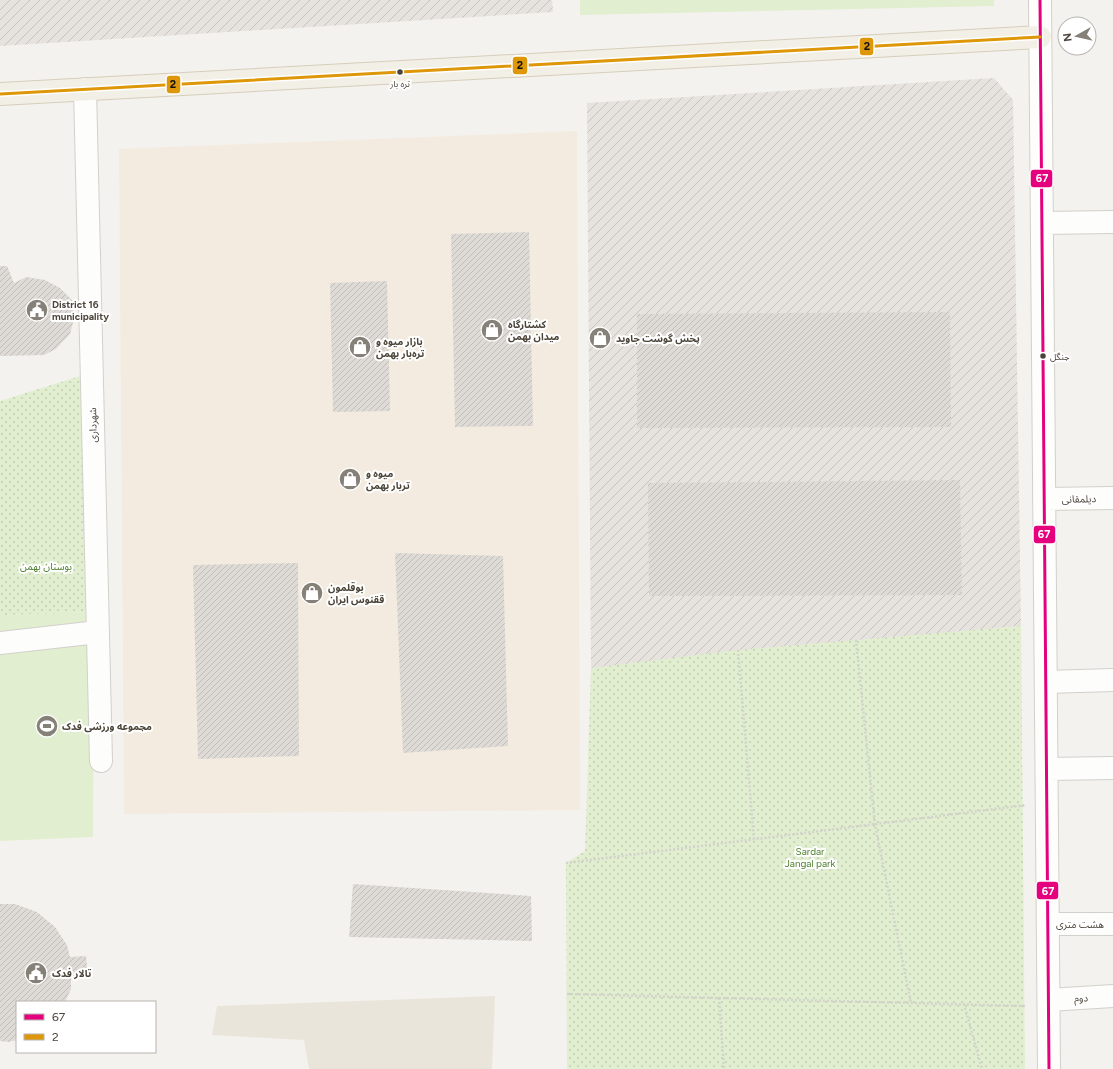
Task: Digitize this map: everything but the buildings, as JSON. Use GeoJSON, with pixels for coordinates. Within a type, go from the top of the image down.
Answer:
{"type":"FeatureCollection","features":[{"type":"Feature","properties":{"kind":"main road"},"geometry":{"type":"LineString","coordinates":[[0,94],[1040,37]]}},
{"type":"Feature","properties":{"kind":"street"},"geometry":{"type":"LineString","coordinates":[[1040,0],[1049,1069]]}},
{"type":"Feature","properties":{"kind":"street","name":"شهرداری"},"geometry":{"type":"LineString","coordinates":[[85,89],[101,761]]}},
{"type":"Feature","properties":{"kind":"street"},"geometry":{"type":"LineString","coordinates":[[1042,223],[1113,222]]}},
{"type":"Feature","properties":{"kind":"street","name":"دیلمقانی"},"geometry":{"type":"LineString","coordinates":[[1044,499],[1113,498]]}},
{"type":"Feature","properties":{"kind":"street"},"geometry":{"type":"LineString","coordinates":[[0,643],[98,632]]}},
{"type":"Feature","properties":{"kind":"street"},"geometry":{"type":"LineString","coordinates":[[1046,682],[1113,680]]}},
{"type":"Feature","properties":{"kind":"street"},"geometry":{"type":"LineString","coordinates":[[1047,769],[1113,768]]}},
{"type":"Feature","properties":{"kind":"street","name":"هشت متری"},"geometry":{"type":"LineString","coordinates":[[1048,924],[1113,924]]}},
{"type":"Feature","properties":{"kind":"street","name":"دوم"},"geometry":{"type":"LineString","coordinates":[[1049,1000],[1113,996]]}},
{"type":"Feature","properties":{"kind":"path"},"geometry":{"type":"LineString","coordinates":[[856,640],[875,825],[911,1003]]}},
{"type":"Feature","properties":{"kind":"path"},"geometry":{"type":"LineString","coordinates":[[738,650],[754,840]]}},
{"type":"Feature","properties":{"kind":"path"},"geometry":{"type":"LineString","coordinates":[[566,863],[1047,802]]}},
{"type":"Feature","properties":{"kind":"path"},"geometry":{"type":"LineString","coordinates":[[567,994],[1025,1006]]}},
{"type":"Feature","properties":{"kind":"path"},"geometry":{"type":"LineString","coordinates":[[719,998],[724,1069]]}},
{"type":"Feature","properties":{"kind":"path"},"geometry":{"type":"LineString","coordinates":[[964,1004],[982,1069]]}},
{"type":"Feature","properties":{"kind":"shaded area"},"geometry":{"type":"Polygon","coordinates":[[[0,0],[552,0],[553,12],[0,46],[0,0]]]}},
{"type":"Feature","properties":{"kind":"shaded area"},"geometry":{"type":"Polygon","coordinates":[[[994,78],[1013,100],[1021,626],[591,668],[587,103],[994,78]]]}},
{"type":"Feature","properties":{"kind":"shaded area","name":"میوه و تربار بهمن"},"geometry":{"type":"Polygon","coordinates":[[[577,131],[580,810],[124,814],[119,149],[577,131]]]}},
{"type":"Feature","properties":{"kind":"shaded area"},"geometry":{"type":"Polygon","coordinates":[[[495,996],[492,1069],[309,1069],[304,1040],[212,1035],[217,1006],[495,996]]]}},
{"type":"Feature","properties":{"kind":"green space"},"geometry":{"type":"Polygon","coordinates":[[[580,0],[994,0],[994,6],[580,15],[580,0]]]}},
{"type":"Feature","properties":{"kind":"green space","name":"بوستان بهمن"},"geometry":{"type":"Polygon","coordinates":[[[90,373],[94,612],[0,615],[0,401],[90,373]]]}},
{"type":"Feature","properties":{"kind":"green space","name":"مجموعه ورزشی فدک"},"geometry":{"type":"Polygon","coordinates":[[[94,612],[93,837],[0,841],[0,615],[94,612]]]}},
{"type":"Feature","properties":{"kind":"green space","name":"Sardar Jangal park"},"geometry":{"type":"Polygon","coordinates":[[[1021,626],[1025,1069],[567,1069],[566,863],[585,851],[591,668],[738,650],[1021,626]]]}},
{"type":"Feature","properties":{"kind":"transit line","name":"67"},"geometry":{"type":"LineString","coordinates":[[1040,0],[1049,1069]]}},
{"type":"Feature","properties":{"kind":"transit line","name":"2"},"geometry":{"type":"LineString","coordinates":[[0,94],[1040,37]]}},
{"type":"Feature","properties":{"kind":"place","name":"تره بار"},"geometry":{"type":"Point","coordinates":[400,72]}},
{"type":"Feature","properties":{"kind":"place","name":"District 16 municipality"},"geometry":{"type":"Point","coordinates":[37,310]}},
{"type":"Feature","properties":{"kind":"place","name":"کشتارگاه میدان بهمن"},"geometry":{"type":"Point","coordinates":[492,330]}},
{"type":"Feature","properties":{"kind":"place","name":"پخش گوشت جاوید"},"geometry":{"type":"Point","coordinates":[600,338]}},
{"type":"Feature","properties":{"kind":"place","name":"بازار میوه و تره‌بار بهمن"},"geometry":{"type":"Point","coordinates":[360,347]}},
{"type":"Feature","properties":{"kind":"place","name":"جنگل"},"geometry":{"type":"Point","coordinates":[1043,356]}},
{"type":"Feature","properties":{"kind":"place","name":"میوه و تربار بهمن"},"geometry":{"type":"Point","coordinates":[350,479]}},
{"type":"Feature","properties":{"kind":"place","name":"بوقلمون ققنوس ایران"},"geometry":{"type":"Point","coordinates":[312,593]}},
{"type":"Feature","properties":{"kind":"place","name":"مجموعه ورزشی فدک"},"geometry":{"type":"Point","coordinates":[47,726]}},
{"type":"Feature","properties":{"kind":"place","name":"تالار فدک"},"geometry":{"type":"Point","coordinates":[36,973]}}]}
